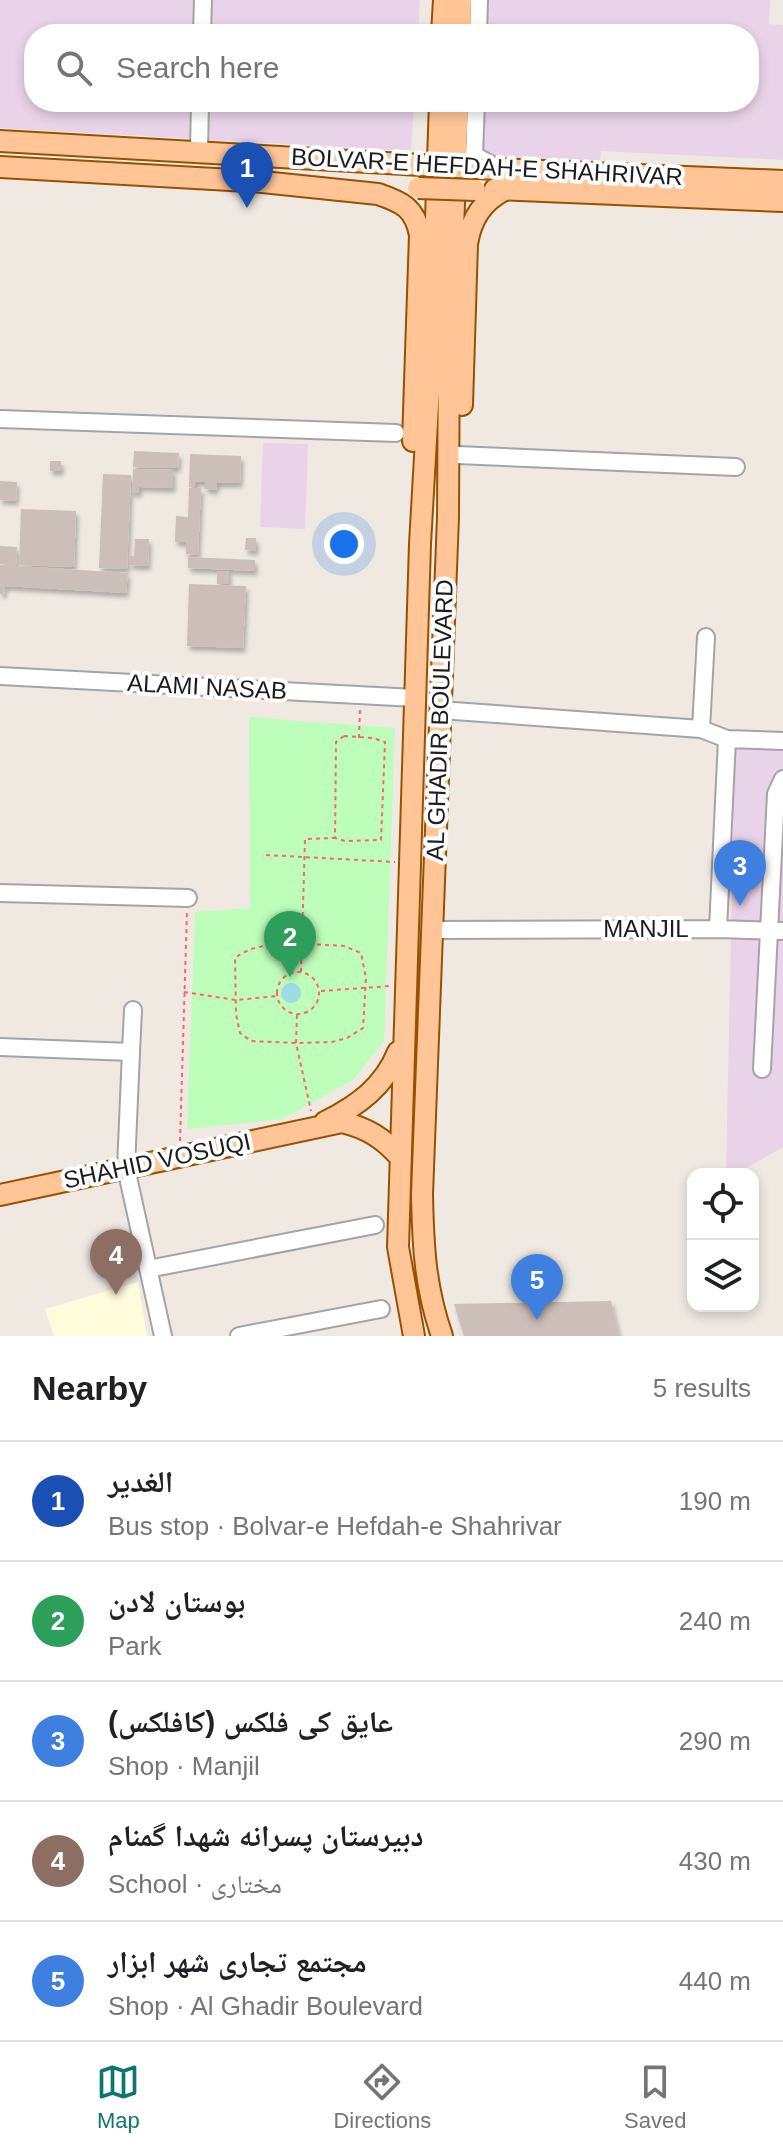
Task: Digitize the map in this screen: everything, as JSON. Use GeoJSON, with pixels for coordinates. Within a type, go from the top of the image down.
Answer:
{"type":"FeatureCollection","features":[{"type":"Feature","properties":{"kind":"main road"},"geometry":{"type":"LineString","coordinates":[[443,24],[444,0]]}},
{"type":"Feature","properties":{"kind":"main road"},"geometry":{"type":"LineString","coordinates":[[460,24],[461,0]]}},
{"type":"Feature","properties":{"kind":"main road","name":"AL GHADIR BOULEVARD"},"geometry":{"type":"LineString","coordinates":[[414,1336],[398,1247],[402,1043],[440,112]]}},
{"type":"Feature","properties":{"kind":"main road","name":"AL GHADIR BOULEVARD"},"geometry":{"type":"LineString","coordinates":[[442,1336],[423,1258],[422,1194],[448,517],[449,331],[458,112]]}},
{"type":"Feature","properties":{"kind":"main road","name":"BOLVAR-E HEFDAH-E SHAHRIVAR"},"geometry":{"type":"LineString","coordinates":[[0,141],[475,168],[783,181]]}},
{"type":"Feature","properties":{"kind":"main road","name":"BOLVAR-E HEFDAH-E SHAHRIVAR"},"geometry":{"type":"LineString","coordinates":[[0,167],[253,181],[783,201]]}},
{"type":"Feature","properties":{"kind":"main road"},"geometry":{"type":"LineString","coordinates":[[253,181],[378,194],[398,201],[417,220],[420,235],[413,449],[420,544]]}},
{"type":"Feature","properties":{"kind":"main road"},"geometry":{"type":"LineString","coordinates":[[448,517],[461,420],[468,236],[476,215],[493,196],[506,189]]}},
{"type":"Feature","properties":{"kind":"main road"},"geometry":{"type":"LineString","coordinates":[[314,1127],[346,1111],[385,1080],[402,1043]]}},
{"type":"Feature","properties":{"kind":"main road"},"geometry":{"type":"LineString","coordinates":[[314,1127],[342,1122],[360,1126],[378,1135],[400,1157]]}},
{"type":"Feature","properties":{"kind":"main road","name":"SHAHID VOSUQI"},"geometry":{"type":"LineString","coordinates":[[0,1195],[314,1127]]}},
{"type":"Feature","properties":{"kind":"street"},"geometry":{"type":"LineString","coordinates":[[202,24],[203,0]]}},
{"type":"Feature","properties":{"kind":"street"},"geometry":{"type":"LineString","coordinates":[[478,24],[479,0]]}},
{"type":"Feature","properties":{"kind":"street"},"geometry":{"type":"LineString","coordinates":[[199,151],[200,112]]}},
{"type":"Feature","properties":{"kind":"street"},"geometry":{"type":"LineString","coordinates":[[476,112],[474,155],[498,169]]}},
{"type":"Feature","properties":{"kind":"street"},"geometry":{"type":"LineString","coordinates":[[0,419],[396,433]]}},
{"type":"Feature","properties":{"kind":"street"},"geometry":{"type":"LineString","coordinates":[[457,455],[736,467]]}},
{"type":"Feature","properties":{"kind":"street"},"geometry":{"type":"LineString","coordinates":[[701,729],[706,637]]}},
{"type":"Feature","properties":{"kind":"street","name":"ALAMI NASAB"},"geometry":{"type":"LineString","coordinates":[[0,676],[415,698]]}},
{"type":"Feature","properties":{"kind":"street"},"geometry":{"type":"LineString","coordinates":[[440,710],[701,729],[727,739],[783,741]]}},
{"type":"Feature","properties":{"kind":"street","name":"MANJIL"},"geometry":{"type":"LineString","coordinates":[[432,930],[718,929],[727,739]]}},
{"type":"Feature","properties":{"kind":"street"},"geometry":{"type":"LineString","coordinates":[[762,1069],[776,931],[776,794],[783,779]]}},
{"type":"Feature","properties":{"kind":"street"},"geometry":{"type":"LineString","coordinates":[[0,893],[188,898]]}},
{"type":"Feature","properties":{"kind":"street"},"geometry":{"type":"LineString","coordinates":[[718,929],[776,931]]}},
{"type":"Feature","properties":{"kind":"street"},"geometry":{"type":"LineString","coordinates":[[133,1010],[126,1168],[163,1336]]}},
{"type":"Feature","properties":{"kind":"street"},"geometry":{"type":"LineString","coordinates":[[0,1047],[131,1052]]}},
{"type":"Feature","properties":{"kind":"street"},"geometry":{"type":"LineString","coordinates":[[148,1269],[375,1225]]}},
{"type":"Feature","properties":{"kind":"street"},"geometry":{"type":"LineString","coordinates":[[239,1336],[381,1309]]}},
{"type":"Feature","properties":{"kind":"path"},"geometry":{"type":"LineString","coordinates":[[359,738],[361,695]]}},
{"type":"Feature","properties":{"kind":"path"},"geometry":{"type":"LineString","coordinates":[[301,972],[305,839],[381,840],[385,742],[344,736],[336,742],[335,838]]}},
{"type":"Feature","properties":{"kind":"path"},"geometry":{"type":"LineString","coordinates":[[266,855],[409,863]]}},
{"type":"Feature","properties":{"kind":"path"},"geometry":{"type":"LineString","coordinates":[[179,1157],[188,898]]}},
{"type":"Feature","properties":{"kind":"path"},"geometry":{"type":"LineString","coordinates":[[302,944],[344,946],[361,953],[365,988],[363,1028],[347,1038],[332,1042],[251,1041],[240,1033],[235,958],[247,949],[302,944]]}},
{"type":"Feature","properties":{"kind":"path"},"geometry":{"type":"LineString","coordinates":[[301,972],[313,977],[320,991],[318,1003],[297,1014],[286,1011],[277,996],[283,979],[288,974],[301,972]]}},
{"type":"Feature","properties":{"kind":"path"},"geometry":{"type":"LineString","coordinates":[[320,991],[404,984]]}},
{"type":"Feature","properties":{"kind":"path"},"geometry":{"type":"LineString","coordinates":[[183,991],[236,1000],[277,996]]}},
{"type":"Feature","properties":{"kind":"path"},"geometry":{"type":"LineString","coordinates":[[297,1014],[296,1043],[314,1127]]}},
{"type":"Feature","properties":{"kind":"shaded area"},"geometry":{"type":"Polygon","coordinates":[[[0,0],[420,0],[419,24],[24,24],[24,112],[413,112],[411,151],[0,128],[0,0]]]}},
{"type":"Feature","properties":{"kind":"shaded area"},"geometry":{"type":"Polygon","coordinates":[[[486,0],[770,0],[769,24],[783,25],[783,160],[601,151],[600,162],[490,157],[480,145],[481,112],[759,112],[759,24],[484,24],[486,0]]]}},
{"type":"Feature","properties":{"kind":"shaded area"},"geometry":{"type":"Polygon","coordinates":[[[263,443],[308,444],[305,529],[260,527],[263,443]]]}},
{"type":"Feature","properties":{"kind":"shaded area"},"geometry":{"type":"Polygon","coordinates":[[[735,739],[783,741],[783,1147],[746,1168],[726,1168],[735,739]]]}},
{"type":"Feature","properties":{"kind":"shaded area"},"geometry":{"type":"Polygon","coordinates":[[[138,1282],[147,1336],[54,1336],[45,1309],[138,1282]]]}},
{"type":"Feature","properties":{"kind":"green space"},"geometry":{"type":"Polygon","coordinates":[[[249,717],[395,728],[384,1041],[353,1080],[282,1119],[187,1129],[195,912],[250,908],[249,717]]]}},
{"type":"Feature","properties":{"kind":"water"},"geometry":{"type":"Polygon","coordinates":[[[291,983],[298,986],[301,993],[298,1000],[291,1003],[284,1000],[281,993],[284,986],[291,983]]]}},
{"type":"Feature","properties":{"kind":"building"},"geometry":{"type":"Polygon","coordinates":[[[134,451],[179,453],[178,468],[133,467],[134,451]]]}},
{"type":"Feature","properties":{"kind":"building"},"geometry":{"type":"Polygon","coordinates":[[[190,454],[241,456],[240,483],[217,483],[216,490],[205,489],[205,482],[195,482],[195,487],[189,487],[190,454]]]}},
{"type":"Feature","properties":{"kind":"building"},"geometry":{"type":"Polygon","coordinates":[[[50,461],[61,461],[61,471],[50,471],[50,461]]]}},
{"type":"Feature","properties":{"kind":"building"},"geometry":{"type":"Polygon","coordinates":[[[133,469],[173,470],[173,488],[139,487],[139,493],[132,493],[133,469]]]}},
{"type":"Feature","properties":{"kind":"building"},"geometry":{"type":"Polygon","coordinates":[[[103,474],[131,475],[127,569],[99,568],[103,474]]]}},
{"type":"Feature","properties":{"kind":"building"},"geometry":{"type":"Polygon","coordinates":[[[0,481],[17,482],[16,501],[0,500],[0,481]]]}},
{"type":"Feature","properties":{"kind":"building"},"geometry":{"type":"Polygon","coordinates":[[[189,488],[201,488],[198,555],[186,554],[186,542],[175,542],[176,516],[188,517],[189,488]]]}},
{"type":"Feature","properties":{"kind":"building"},"geometry":{"type":"Polygon","coordinates":[[[21,509],[76,511],[74,567],[19,565],[21,509]]]}},
{"type":"Feature","properties":{"kind":"building"},"geometry":{"type":"Polygon","coordinates":[[[246,538],[256,538],[256,551],[245,550],[246,538]]]}},
{"type":"Feature","properties":{"kind":"building"},"geometry":{"type":"Polygon","coordinates":[[[135,539],[149,539],[148,566],[130,565],[135,539]]]}},
{"type":"Feature","properties":{"kind":"building"},"geometry":{"type":"Polygon","coordinates":[[[0,546],[17,547],[16,565],[0,564],[0,546]]]}},
{"type":"Feature","properties":{"kind":"building"},"geometry":{"type":"Polygon","coordinates":[[[188,557],[255,560],[255,571],[188,568],[188,557]]]}},
{"type":"Feature","properties":{"kind":"building"},"geometry":{"type":"Polygon","coordinates":[[[0,565],[128,573],[126,593],[5,586],[4,594],[0,594],[0,565]]]}},
{"type":"Feature","properties":{"kind":"building"},"geometry":{"type":"Polygon","coordinates":[[[217,571],[229,571],[229,584],[217,584],[217,571]]]}},
{"type":"Feature","properties":{"kind":"building"},"geometry":{"type":"Polygon","coordinates":[[[189,584],[246,586],[243,648],[187,646],[189,584]]]}},
{"type":"Feature","properties":{"kind":"building"},"geometry":{"type":"Polygon","coordinates":[[[611,1301],[619,1336],[464,1336],[454,1304],[611,1301]]]}},
{"type":"Feature","properties":{"kind":"place","name":"الغدیر"},"geometry":{"type":"Point","coordinates":[247,208]}},
{"type":"Feature","properties":{"kind":"place","name":"عایق کی فلکس (کافلکس)"},"geometry":{"type":"Point","coordinates":[740,906]}},
{"type":"Feature","properties":{"kind":"place","name":"بوستان لادن"},"geometry":{"type":"Point","coordinates":[290,977]}},
{"type":"Feature","properties":{"kind":"place","name":"دبیرستان پسرانه شهدا گمنام"},"geometry":{"type":"Point","coordinates":[116,1295]}},
{"type":"Feature","properties":{"kind":"place","name":"مجتمع تجاری شهر ابزار"},"geometry":{"type":"Point","coordinates":[537,1320]}}]}
